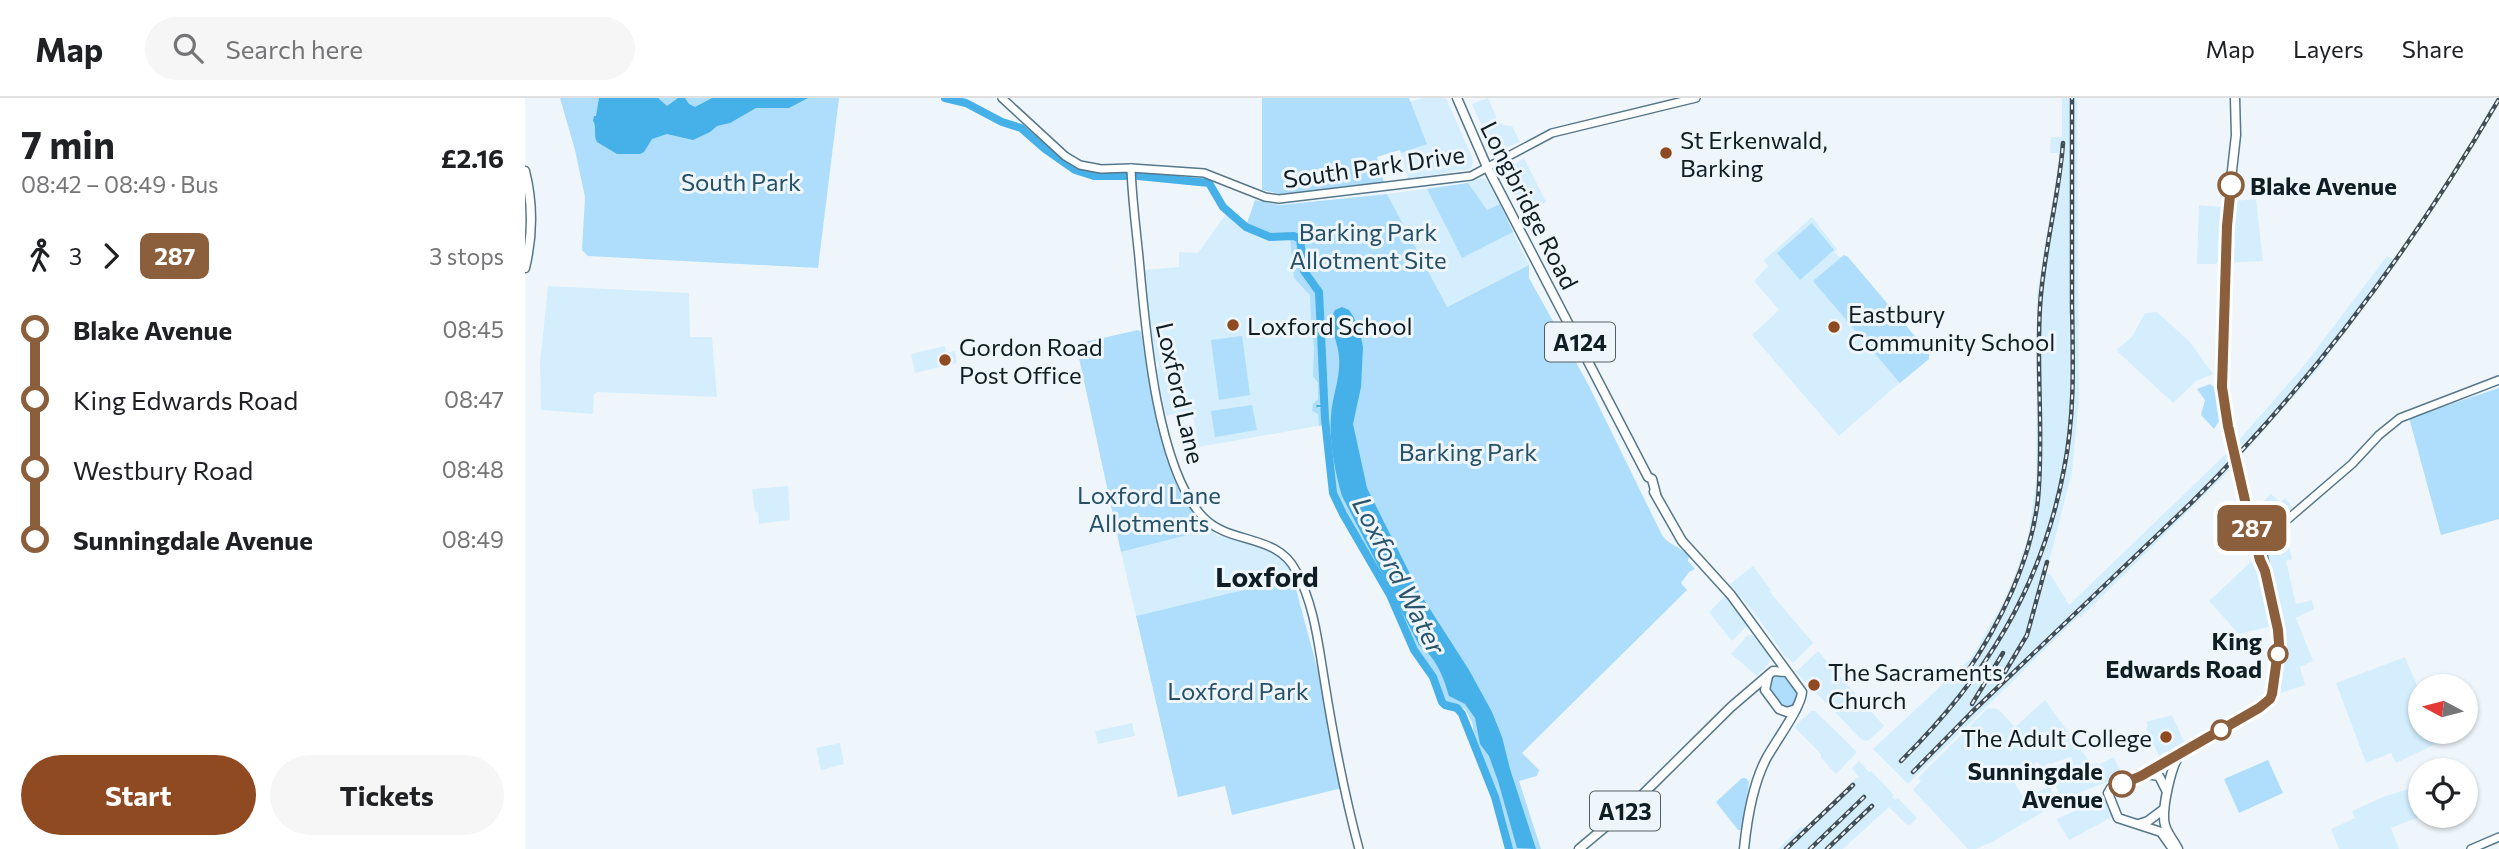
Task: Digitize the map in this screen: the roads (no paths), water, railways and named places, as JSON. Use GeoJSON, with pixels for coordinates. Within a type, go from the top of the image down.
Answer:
{"type":"FeatureCollection","features":[{"type":"Feature","properties":{"kind":"main road","name":"Longbridge Road"},"geometry":{"type":"LineString","coordinates":[[1457,98],[1487,167],[1648,477],[1652,490],[1682,541],[1731,595],[1786,672]]}},
{"type":"Feature","properties":{"kind":"main road"},"geometry":{"type":"LineString","coordinates":[[2173,849],[2161,832],[2118,818],[2107,796],[2111,788],[2146,774],[2270,699],[2279,641],[2261,536],[2246,499],[2224,405],[2222,345],[2228,206],[2236,135],[2235,98]]}},
{"type":"Feature","properties":{"kind":"main road"},"geometry":{"type":"LineString","coordinates":[[525,171],[532,211],[525,268]]}},
{"type":"Feature","properties":{"kind":"main road"},"geometry":{"type":"LineString","coordinates":[[1774,654],[1776,661],[1765,688],[1784,721],[1784,729]]}},
{"type":"Feature","properties":{"kind":"main road"},"geometry":{"type":"LineString","coordinates":[[1744,849],[1759,775],[1802,699],[1802,690],[1786,672],[1780,670],[1770,673]]}},
{"type":"Feature","properties":{"kind":"main road","name":"A123"},"geometry":{"type":"LineString","coordinates":[[1579,849],[1634,803],[1770,673]]}},
{"type":"Feature","properties":{"kind":"main road"},"geometry":{"type":"LineString","coordinates":[[1740,699],[1754,694],[1764,695],[1787,712],[1796,709]]}},
{"type":"Feature","properties":{"kind":"main road"},"geometry":{"type":"LineString","coordinates":[[2178,849],[2165,826],[2164,809],[2174,762],[2182,753]]}},
{"type":"Feature","properties":{"kind":"main road"},"geometry":{"type":"LineString","coordinates":[[2146,774],[2161,778],[2167,796]]}},
{"type":"Feature","properties":{"kind":"main road"},"geometry":{"type":"LineString","coordinates":[[2136,824],[2148,821],[2164,809]]}},
{"type":"Feature","properties":{"kind":"street","name":"South Park Drive"},"geometry":{"type":"LineString","coordinates":[[1002,98],[1072,160],[1131,174],[1204,173],[1257,195],[1279,199],[1466,177],[1552,133],[1696,98]]}},
{"type":"Feature","properties":{"kind":"street","name":"Loxford Lane"},"geometry":{"type":"LineString","coordinates":[[1131,174],[1150,366],[1170,451],[1182,484],[1203,517],[1220,529],[1269,545],[1282,553],[1297,571],[1317,633],[1359,849]]}},
{"type":"Feature","properties":{"kind":"street"},"geometry":{"type":"LineString","coordinates":[[2261,536],[2319,493],[2405,414],[2499,380]]}},
{"type":"Feature","properties":{"kind":"street"},"geometry":{"type":"LineString","coordinates":[[2471,849],[2499,837]]}},
{"type":"Feature","properties":{"kind":"water"},"geometry":{"type":"Polygon","coordinates":[[[599,98],[658,98],[667,106],[678,98],[685,98],[695,107],[712,98],[808,98],[789,108],[756,108],[693,140],[667,134],[652,139],[640,154],[617,154],[596,139],[593,121],[599,98]]]}},
{"type":"Feature","properties":{"kind":"water"},"geometry":{"type":"Polygon","coordinates":[[[1342,307],[1349,310],[1353,316],[1363,347],[1361,387],[1353,424],[1367,488],[1419,592],[1469,670],[1492,712],[1536,849],[1517,848],[1498,781],[1489,756],[1480,744],[1475,718],[1465,704],[1449,696],[1438,667],[1419,645],[1342,496],[1333,456],[1331,426],[1339,364],[1332,322],[1335,310],[1342,307]]]}},
{"type":"Feature","properties":{"kind":"waterway","name":"Loxford Water"},"geometry":{"type":"LineString","coordinates":[[945,98],[966,103],[1002,122],[1021,128],[1075,170],[1094,176],[1125,176]]}},
{"type":"Feature","properties":{"kind":"waterway","name":"Loxford Water"},"geometry":{"type":"LineString","coordinates":[[1138,176],[1209,183],[1223,207],[1246,227],[1270,237],[1294,236],[1300,239],[1304,271],[1319,292],[1325,419],[1333,493],[1390,595],[1414,650],[1433,677],[1442,702],[1457,708],[1462,714],[1495,797],[1509,849]]}},
{"type":"Feature","properties":{"kind":"waterway","name":"Loxford Water"},"geometry":{"type":"LineString","coordinates":[[1317,406],[1324,406]]}},
{"type":"Feature","properties":{"kind":"railway"},"geometry":{"type":"LineString","coordinates":[[1901,761],[1959,697],[2006,628],[2041,553],[2054,512],[2068,449],[2072,408],[2072,98]]}},
{"type":"Feature","properties":{"kind":"railway"},"geometry":{"type":"LineString","coordinates":[[1913,772],[2192,502],[2279,409],[2359,311],[2396,259],[2432,207],[2499,99]]}},
{"type":"Feature","properties":{"kind":"railway"},"geometry":{"type":"LineString","coordinates":[[1965,675],[1990,635],[2012,591],[2029,545],[2034,522],[2040,451],[2040,307],[2063,143]]}},
{"type":"Feature","properties":{"kind":"railway"},"geometry":{"type":"LineString","coordinates":[[2005,672],[2027,635],[2047,562]]}},
{"type":"Feature","properties":{"kind":"railway"},"geometry":{"type":"LineString","coordinates":[[1972,704],[2003,653]]}},
{"type":"Feature","properties":{"kind":"railway"},"geometry":{"type":"LineString","coordinates":[[1786,849],[1853,785]]}},
{"type":"Feature","properties":{"kind":"railway"},"geometry":{"type":"LineString","coordinates":[[1810,849],[1864,797]]}},
{"type":"Feature","properties":{"kind":"railway"},"geometry":{"type":"LineString","coordinates":[[1827,849],[1872,806]]}},
{"type":"Feature","properties":{"kind":"place","name":"St Erkenwald, Barking"},"geometry":{"type":"Point","coordinates":[1666,153]}},
{"type":"Feature","properties":{"kind":"place","name":"Blake Avenue"},"geometry":{"type":"Point","coordinates":[2231,185]}},
{"type":"Feature","properties":{"kind":"place","name":"Loxford School"},"geometry":{"type":"Point","coordinates":[1233,325]}},
{"type":"Feature","properties":{"kind":"place","name":"Eastbury Community School"},"geometry":{"type":"Point","coordinates":[1834,327]}},
{"type":"Feature","properties":{"kind":"place","name":"Gordon Road Post Office"},"geometry":{"type":"Point","coordinates":[945,360]}},
{"type":"Feature","properties":{"kind":"place","name":"King Edwards Road"},"geometry":{"type":"Point","coordinates":[2278,654]}},
{"type":"Feature","properties":{"kind":"place","name":"The Sacraments Church"},"geometry":{"type":"Point","coordinates":[1814,685]}},
{"type":"Feature","properties":{"kind":"place","name":"The Adult College"},"geometry":{"type":"Point","coordinates":[2166,737]}},
{"type":"Feature","properties":{"kind":"place","name":"Sunningdale Avenue"},"geometry":{"type":"Point","coordinates":[2122,784]}},
{"type":"Feature","properties":{"kind":"district","name":"Loxford"},"geometry":{"type":"Point","coordinates":[1267,576]}},
{"type":"Feature","properties":{"kind":"park label","name":"South Park"},"geometry":{"type":"Point","coordinates":[741,181]}},
{"type":"Feature","properties":{"kind":"park label","name":"Barking Park Allotment Site"},"geometry":{"type":"Point","coordinates":[1368,245]}},
{"type":"Feature","properties":{"kind":"park label","name":"Barking Park"},"geometry":{"type":"Point","coordinates":[1468,451]}},
{"type":"Feature","properties":{"kind":"park label","name":"Loxford Lane Allotments"},"geometry":{"type":"Point","coordinates":[1149,508]}},
{"type":"Feature","properties":{"kind":"park label","name":"Loxford Park"},"geometry":{"type":"Point","coordinates":[1238,690]}}]}
